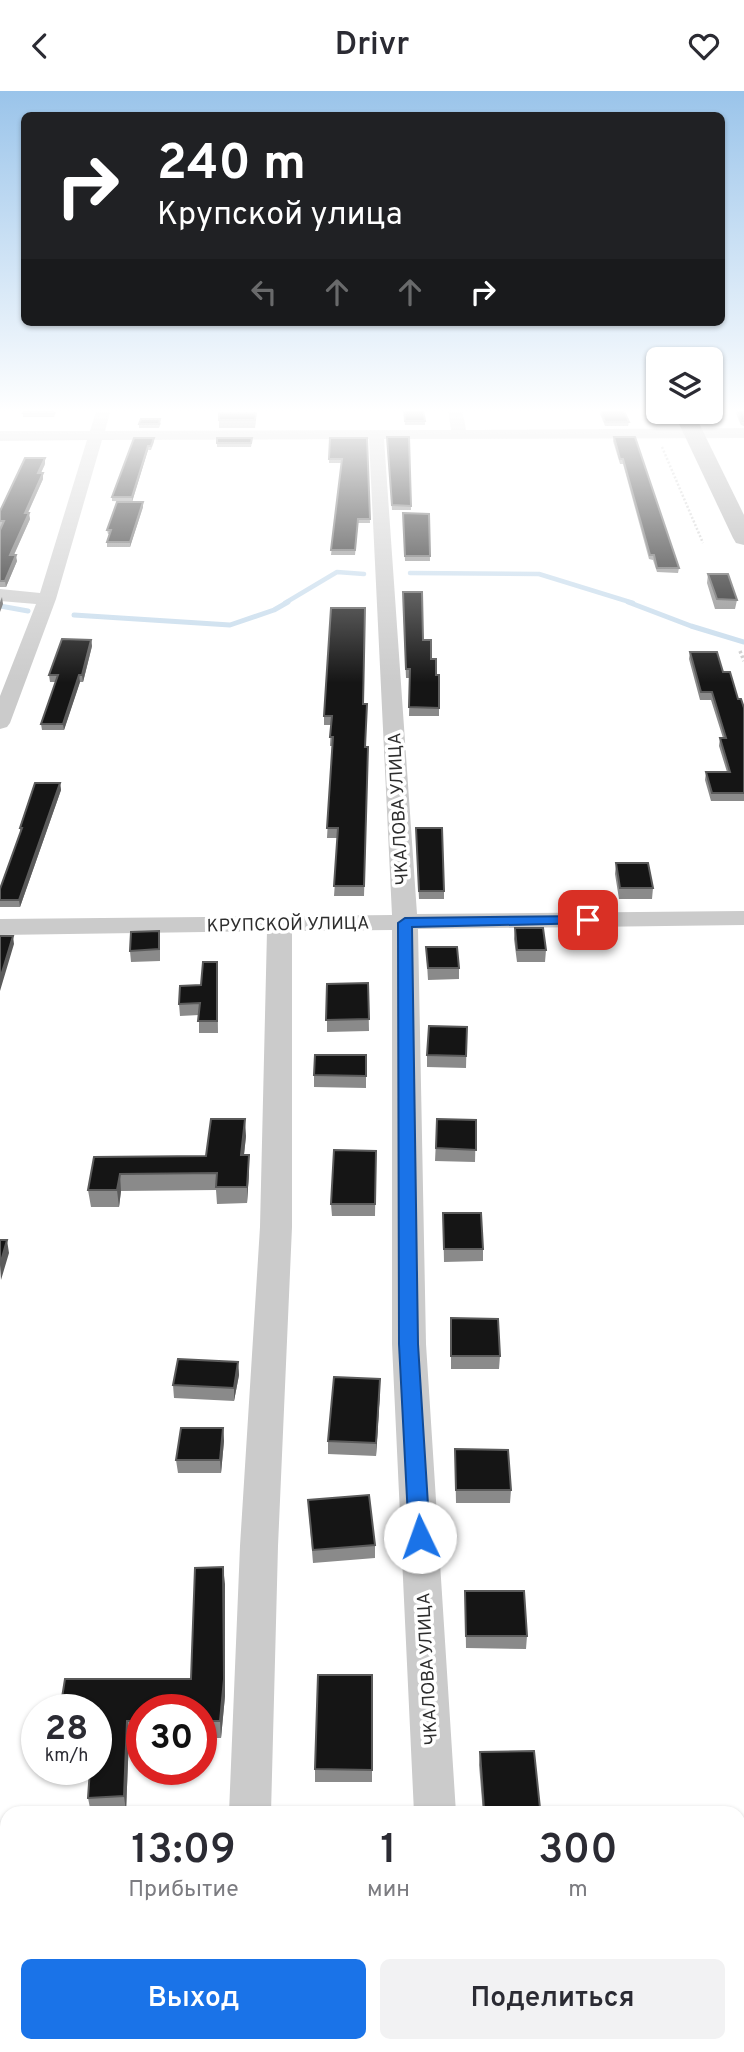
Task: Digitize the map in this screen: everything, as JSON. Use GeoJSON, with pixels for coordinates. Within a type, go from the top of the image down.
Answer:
{"type":"FeatureCollection","features":[{"type":"Feature","properties":{"kind":"main road"},"geometry":{"type":"LineString","coordinates":[[726,501],[744,538]]}},
{"type":"Feature","properties":{"kind":"street"},"geometry":{"type":"LineString","coordinates":[[0,723],[47,599],[76,501]]}},
{"type":"Feature","properties":{"kind":"street","name":"ЧКАЛОВА УЛИЦА"},"geometry":{"type":"LineString","coordinates":[[380,501],[405,923],[409,1344],[435,1806]]}},
{"type":"Feature","properties":{"kind":"street"},"geometry":{"type":"LineString","coordinates":[[0,595],[47,599]]}},
{"type":"Feature","properties":{"kind":"street","name":"КРУПСКОЙ УЛИЦА"},"geometry":{"type":"LineString","coordinates":[[0,927],[744,918]]}},
{"type":"Feature","properties":{"kind":"street"},"geometry":{"type":"LineString","coordinates":[[250,1806],[259,1546],[276,1227],[280,924]]}},
{"type":"Feature","properties":{"kind":"path"},"geometry":{"type":"LineString","coordinates":[[685,501],[703,543]]}},
{"type":"Feature","properties":{"kind":"path"},"geometry":{"type":"LineString","coordinates":[[740,651],[744,661]]}},
{"type":"Feature","properties":{"kind":"building"},"geometry":{"type":"Polygon","coordinates":[[[5,501],[31,501],[25,513],[29,513],[10,555],[16,555],[5,581],[0,581],[0,530],[4,521],[0,521],[0,511],[5,501]]]}},
{"type":"Feature","properties":{"kind":"building"},"geometry":{"type":"Polygon","coordinates":[[[337,501],[369,501],[370,519],[358,519],[355,550],[331,550],[337,501]]]}},
{"type":"Feature","properties":{"kind":"building"},"geometry":{"type":"Polygon","coordinates":[[[392,501],[411,501],[411,506],[392,505],[392,501]]]}},
{"type":"Feature","properties":{"kind":"building"},"geometry":{"type":"Polygon","coordinates":[[[635,501],[656,501],[679,568],[657,568],[654,555],[650,555],[635,501]]]}},
{"type":"Feature","properties":{"kind":"building"},"geometry":{"type":"Polygon","coordinates":[[[117,502],[143,502],[130,542],[107,542],[111,530],[107,530],[117,502]]]}},
{"type":"Feature","properties":{"kind":"building"},"geometry":{"type":"Polygon","coordinates":[[[403,513],[429,514],[430,556],[405,556],[403,513]]]}},
{"type":"Feature","properties":{"kind":"building"},"geometry":{"type":"Polygon","coordinates":[[[708,574],[728,574],[737,600],[717,599],[708,574]]]}},
{"type":"Feature","properties":{"kind":"building"},"geometry":{"type":"Polygon","coordinates":[[[403,592],[422,592],[423,640],[431,640],[431,659],[436,659],[439,708],[409,707],[410,669],[406,669],[403,592]]]}},
{"type":"Feature","properties":{"kind":"building"},"geometry":{"type":"Polygon","coordinates":[[[331,608],[365,608],[363,704],[367,704],[365,747],[368,747],[364,886],[334,886],[338,828],[327,828],[333,737],[330,737],[332,716],[324,716],[331,608]]]}},
{"type":"Feature","properties":{"kind":"building"},"geometry":{"type":"Polygon","coordinates":[[[62,639],[91,640],[82,675],[79,675],[63,724],[41,724],[58,675],[49,675],[62,639]]]}},
{"type":"Feature","properties":{"kind":"building"},"geometry":{"type":"Polygon","coordinates":[[[690,652],[717,652],[723,672],[730,672],[738,699],[741,699],[744,708],[744,793],[712,793],[706,772],[730,772],[720,738],[726,738],[712,692],[701,692],[690,652]]]}},
{"type":"Feature","properties":{"kind":"building"},"geometry":{"type":"Polygon","coordinates":[[[35,783],[60,783],[19,900],[0,900],[0,889],[35,783]]]}},
{"type":"Feature","properties":{"kind":"building"},"geometry":{"type":"Polygon","coordinates":[[[416,828],[442,828],[444,891],[419,891],[416,828]]]}},
{"type":"Feature","properties":{"kind":"building"},"geometry":{"type":"Polygon","coordinates":[[[616,863],[648,863],[653,888],[620,888],[616,863]]]}},
{"type":"Feature","properties":{"kind":"building"},"geometry":{"type":"Polygon","coordinates":[[[515,928],[543,928],[546,950],[517,950],[515,928]]]}},
{"type":"Feature","properties":{"kind":"building"},"geometry":{"type":"Polygon","coordinates":[[[159,931],[159,949],[130,951],[131,932],[159,931]]]}},
{"type":"Feature","properties":{"kind":"building"},"geometry":{"type":"Polygon","coordinates":[[[0,936],[13,936],[0,979],[0,936]]]}},
{"type":"Feature","properties":{"kind":"building"},"geometry":{"type":"Polygon","coordinates":[[[426,947],[457,947],[459,968],[428,968],[426,947]]]}},
{"type":"Feature","properties":{"kind":"building"},"geometry":{"type":"Polygon","coordinates":[[[203,962],[217,962],[217,1021],[198,1021],[200,1003],[179,1004],[180,986],[201,985],[203,962]]]}},
{"type":"Feature","properties":{"kind":"building"},"geometry":{"type":"Polygon","coordinates":[[[368,983],[369,1019],[326,1020],[327,984],[368,983]]]}},
{"type":"Feature","properties":{"kind":"building"},"geometry":{"type":"Polygon","coordinates":[[[429,1026],[467,1027],[466,1056],[427,1055],[429,1026]]]}},
{"type":"Feature","properties":{"kind":"building"},"geometry":{"type":"Polygon","coordinates":[[[315,1055],[366,1055],[366,1076],[314,1075],[315,1055]]]}},
{"type":"Feature","properties":{"kind":"building"},"geometry":{"type":"Polygon","coordinates":[[[211,1119],[245,1119],[241,1155],[249,1155],[247,1187],[216,1187],[217,1173],[120,1174],[117,1190],[88,1190],[94,1157],[206,1156],[211,1119]]]}},
{"type":"Feature","properties":{"kind":"building"},"geometry":{"type":"Polygon","coordinates":[[[437,1119],[476,1120],[476,1150],[436,1148],[437,1119]]]}},
{"type":"Feature","properties":{"kind":"building"},"geometry":{"type":"Polygon","coordinates":[[[334,1150],[376,1151],[375,1204],[331,1204],[334,1150]]]}},
{"type":"Feature","properties":{"kind":"building"},"geometry":{"type":"Polygon","coordinates":[[[443,1213],[481,1213],[483,1249],[444,1249],[443,1213]]]}},
{"type":"Feature","properties":{"kind":"building"},"geometry":{"type":"Polygon","coordinates":[[[0,1240],[7,1240],[0,1265],[0,1240]]]}},
{"type":"Feature","properties":{"kind":"building"},"geometry":{"type":"Polygon","coordinates":[[[451,1318],[498,1319],[500,1356],[451,1356],[451,1318]]]}},
{"type":"Feature","properties":{"kind":"building"},"geometry":{"type":"Polygon","coordinates":[[[178,1359],[238,1362],[234,1388],[173,1385],[178,1359]]]}},
{"type":"Feature","properties":{"kind":"building"},"geometry":{"type":"Polygon","coordinates":[[[334,1377],[380,1379],[376,1443],[328,1441],[334,1377]]]}},
{"type":"Feature","properties":{"kind":"building"},"geometry":{"type":"Polygon","coordinates":[[[181,1428],[223,1428],[220,1460],[176,1460],[181,1428]]]}},
{"type":"Feature","properties":{"kind":"building"},"geometry":{"type":"Polygon","coordinates":[[[455,1449],[508,1450],[511,1490],[456,1490],[455,1449]]]}},
{"type":"Feature","properties":{"kind":"building"},"geometry":{"type":"Polygon","coordinates":[[[369,1495],[375,1545],[313,1550],[308,1500],[369,1495]]]}},
{"type":"Feature","properties":{"kind":"building"},"geometry":{"type":"Polygon","coordinates":[[[223,1567],[224,1679],[220,1721],[217,1721],[217,1694],[126,1694],[124,1796],[88,1798],[89,1785],[112,1785],[112,1694],[63,1694],[65,1679],[191,1679],[195,1568],[223,1567]]]}},
{"type":"Feature","properties":{"kind":"building"},"geometry":{"type":"Polygon","coordinates":[[[465,1591],[524,1591],[527,1636],[466,1636],[465,1591]]]}},
{"type":"Feature","properties":{"kind":"building"},"geometry":{"type":"Polygon","coordinates":[[[318,1675],[372,1675],[372,1770],[315,1769],[318,1675]]]}},
{"type":"Feature","properties":{"kind":"building"},"geometry":{"type":"Polygon","coordinates":[[[534,1751],[540,1806],[484,1806],[480,1752],[534,1751]]]}},
{"type":"Feature","properties":{"kind":"waterway"},"geometry":{"type":"LineString","coordinates":[[285,603],[337,572],[364,574]]}},
{"type":"Feature","properties":{"kind":"waterway"},"geometry":{"type":"LineString","coordinates":[[410,573],[539,574],[633,603]]}},
{"type":"Feature","properties":{"kind":"waterway"},"geometry":{"type":"LineString","coordinates":[[74,615],[230,625],[274,610],[288,602]]}},
{"type":"Feature","properties":{"kind":"waterway"},"geometry":{"type":"LineString","coordinates":[[628,602],[691,626],[744,642]]}},
{"type":"Feature","properties":{"kind":"waterway"},"geometry":{"type":"LineString","coordinates":[[0,606],[28,611]]}},
{"type":"Feature","properties":{"kind":"route"},"geometry":{"type":"LineString","coordinates":[[420,1537],[409,1344],[405,923],[588,920]]}}]}
